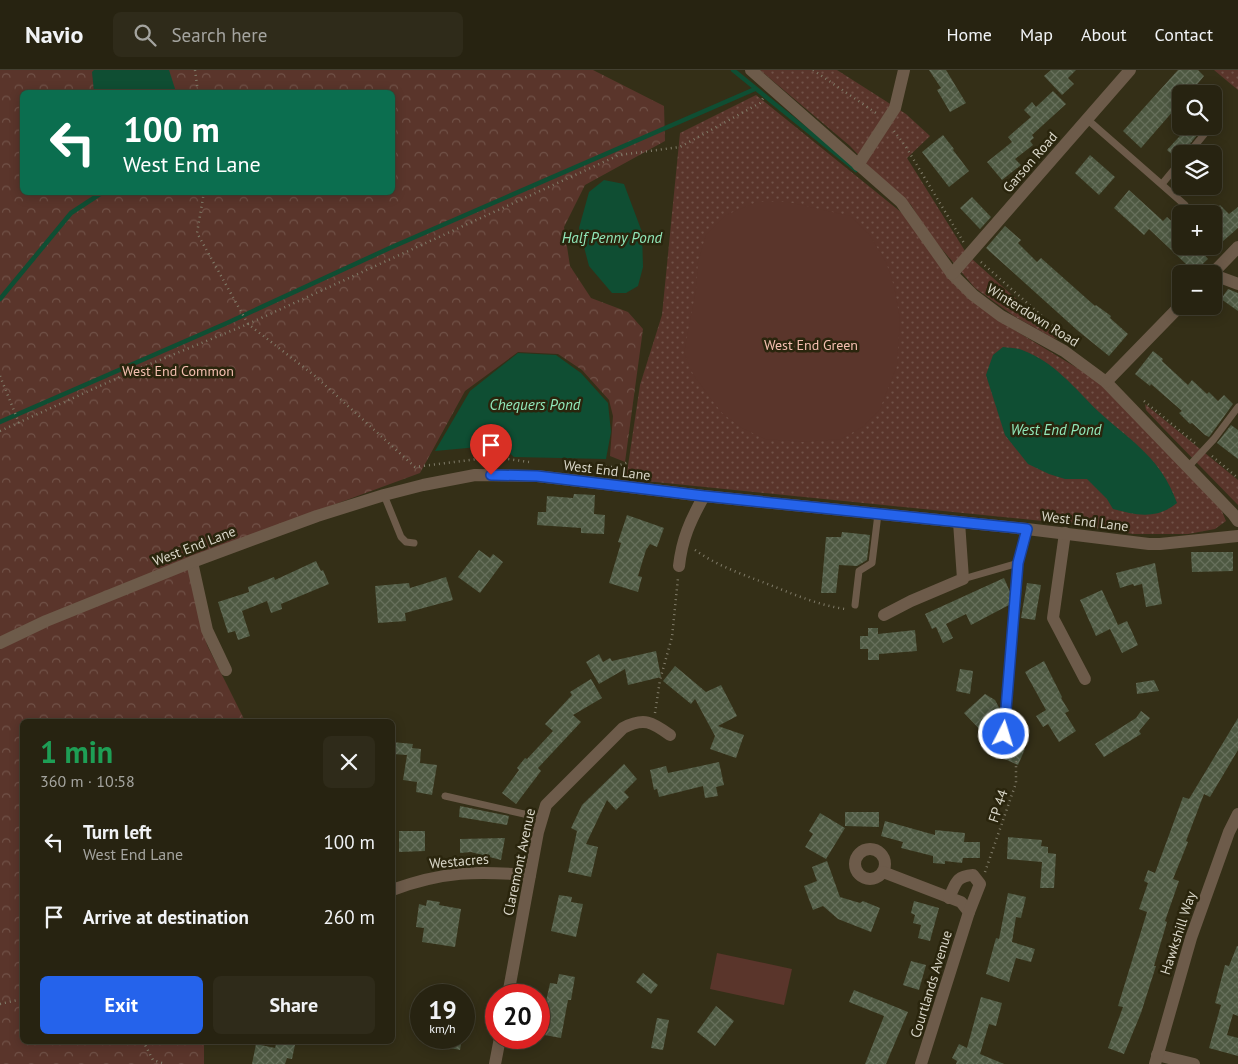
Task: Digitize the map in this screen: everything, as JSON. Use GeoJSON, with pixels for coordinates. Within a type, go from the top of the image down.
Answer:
{"type":"FeatureCollection","features":[{"type":"Feature","properties":{"kind":"street","name":"Winterdown Road"},"geometry":{"type":"LineString","coordinates":[[751,70],[901,202],[952,274],[973,296],[1001,316],[1064,351],[1106,382],[1238,521]]}},
{"type":"Feature","properties":{"kind":"street"},"geometry":{"type":"LineString","coordinates":[[858,164],[895,108],[904,70]]}},
{"type":"Feature","properties":{"kind":"street","name":"Garson Road"},"geometry":{"type":"LineString","coordinates":[[952,274],[1130,70]]}},
{"type":"Feature","properties":{"kind":"street"},"geometry":{"type":"LineString","coordinates":[[1222,265],[1238,247]]}},
{"type":"Feature","properties":{"kind":"street"},"geometry":{"type":"LineString","coordinates":[[1222,278],[1238,284]]}},
{"type":"Feature","properties":{"kind":"street"},"geometry":{"type":"LineString","coordinates":[[1106,382],[1172,314]]}},
{"type":"Feature","properties":{"kind":"street","name":"West End Lane"},"geometry":{"type":"LineString","coordinates":[[0,643],[46,621],[192,562],[318,516],[384,495],[476,474],[537,476],[704,496],[1065,533],[1122,542],[1160,544],[1238,536]]}},
{"type":"Feature","properties":{"kind":"street"},"geometry":{"type":"LineString","coordinates":[[679,566],[687,528],[704,496]]}},
{"type":"Feature","properties":{"kind":"street"},"geometry":{"type":"LineString","coordinates":[[884,615],[911,601],[963,579],[960,522]]}},
{"type":"Feature","properties":{"kind":"street"},"geometry":{"type":"LineString","coordinates":[[1065,533],[1053,618],[1085,679]]}},
{"type":"Feature","properties":{"kind":"street"},"geometry":{"type":"LineString","coordinates":[[192,562],[207,630],[226,670]]}},
{"type":"Feature","properties":{"kind":"street","name":"Claremont Avenue"},"geometry":{"type":"LineString","coordinates":[[510,984],[530,875],[546,804],[623,728],[635,721],[653,723]]}},
{"type":"Feature","properties":{"kind":"street"},"geometry":{"type":"LineString","coordinates":[[653,723],[670,734]]}},
{"type":"Feature","properties":{"kind":"street","name":"Hawkshill Way"},"geometry":{"type":"LineString","coordinates":[[1156,1059],[1191,938],[1229,832],[1238,814]]}},
{"type":"Feature","properties":{"kind":"street","name":"Westacres"},"geometry":{"type":"LineString","coordinates":[[395,889],[420,880],[450,874],[481,872],[530,875]]}},
{"type":"Feature","properties":{"kind":"street"},"geometry":{"type":"LineString","coordinates":[[883,872],[961,902],[969,912]]}},
{"type":"Feature","properties":{"kind":"street"},"geometry":{"type":"LineString","coordinates":[[950,898],[958,880],[963,875],[973,874],[980,884]]}},
{"type":"Feature","properties":{"kind":"street","name":"Courtlands Avenue"},"geometry":{"type":"LineString","coordinates":[[921,1064],[969,912],[980,884]]}},
{"type":"Feature","properties":{"kind":"street"},"geometry":{"type":"LineString","coordinates":[[495,1064],[498,1049]]}},
{"type":"Feature","properties":{"kind":"street"},"geometry":{"type":"LineString","coordinates":[[1156,1059],[1194,1064]]}},
{"type":"Feature","properties":{"kind":"lane"},"geometry":{"type":"LineString","coordinates":[[1088,120],[1184,205]]}},
{"type":"Feature","properties":{"kind":"lane"},"geometry":{"type":"LineString","coordinates":[[1195,145],[1204,135]]}},
{"type":"Feature","properties":{"kind":"lane"},"geometry":{"type":"LineString","coordinates":[[1162,184],[1172,172]]}},
{"type":"Feature","properties":{"kind":"lane"},"geometry":{"type":"LineString","coordinates":[[1188,467],[1238,407]]}},
{"type":"Feature","properties":{"kind":"lane"},"geometry":{"type":"LineString","coordinates":[[384,495],[401,537],[406,542],[414,543]]}},
{"type":"Feature","properties":{"kind":"lane"},"geometry":{"type":"LineString","coordinates":[[855,605],[859,571],[872,563],[878,514]]}},
{"type":"Feature","properties":{"kind":"lane"},"geometry":{"type":"LineString","coordinates":[[1004,734],[1018,563],[1027,529]]}},
{"type":"Feature","properties":{"kind":"lane"},"geometry":{"type":"LineString","coordinates":[[963,579],[1018,563]]}},
{"type":"Feature","properties":{"kind":"lane"},"geometry":{"type":"LineString","coordinates":[[445,796],[542,818]]}},
{"type":"Feature","properties":{"kind":"path"},"geometry":{"type":"LineString","coordinates":[[195,70],[198,90]]}},
{"type":"Feature","properties":{"kind":"path"},"geometry":{"type":"LineString","coordinates":[[813,70],[886,121],[906,147],[971,252],[1066,338]]}},
{"type":"Feature","properties":{"kind":"path"},"geometry":{"type":"LineString","coordinates":[[0,431],[133,371],[248,324],[619,155],[680,147],[760,103]]}},
{"type":"Feature","properties":{"kind":"path"},"geometry":{"type":"LineString","coordinates":[[203,195],[197,233],[248,324],[315,376],[415,467],[494,456],[531,462]]}},
{"type":"Feature","properties":{"kind":"path"},"geometry":{"type":"LineString","coordinates":[[0,376],[19,423]]}},
{"type":"Feature","properties":{"kind":"path"},"geometry":{"type":"LineString","coordinates":[[1143,400],[1238,478]]}},
{"type":"Feature","properties":{"kind":"path"},"geometry":{"type":"LineString","coordinates":[[568,466],[614,467],[629,462]]}},
{"type":"Feature","properties":{"kind":"path"},"geometry":{"type":"LineString","coordinates":[[683,541],[705,557],[729,569],[828,607],[847,609]]}},
{"type":"Feature","properties":{"kind":"path"},"geometry":{"type":"LineString","coordinates":[[653,723],[660,680],[672,637],[679,566]]}},
{"type":"Feature","properties":{"kind":"path","name":"FP 44"},"geometry":{"type":"LineString","coordinates":[[980,884],[990,863],[1016,783],[1016,762],[1004,734]]}},
{"type":"Feature","properties":{"kind":"path"},"geometry":{"type":"LineString","coordinates":[[0,1004],[20,999]]}},
{"type":"Feature","properties":{"kind":"path"},"geometry":{"type":"LineString","coordinates":[[144,1044],[154,1060],[165,1064]]}},
{"type":"Feature","properties":{"kind":"green space","name":"West End Common"},"geometry":{"type":"Polygon","coordinates":[[[0,70],[593,70],[664,106],[665,141],[585,185],[564,227],[570,266],[591,298],[628,312],[643,329],[625,462],[610,456],[613,416],[609,400],[582,370],[558,354],[518,352],[465,391],[420,473],[189,558],[207,645],[244,719],[20,719],[20,1044],[204,1044],[204,1064],[0,1064],[0,70]]]}},
{"type":"Feature","properties":{"kind":"green space"},"geometry":{"type":"Polygon","coordinates":[[[760,70],[837,70],[906,114],[930,136],[907,158],[965,251],[1062,340],[1053,338],[1014,316],[975,288],[929,234],[911,205],[875,173],[850,146],[760,70]]]}},
{"type":"Feature","properties":{"kind":"green space"},"geometry":{"type":"Polygon","coordinates":[[[1214,70],[1238,70],[1238,90],[1214,70]]]}},
{"type":"Feature","properties":{"kind":"green space","name":"West End Green"},"geometry":{"type":"Polygon","coordinates":[[[756,95],[907,217],[998,320],[1102,383],[1221,509],[1226,521],[1215,529],[1188,534],[1133,534],[1062,523],[626,479],[640,385],[662,315],[680,133],[756,95]]]}},
{"type":"Feature","properties":{"kind":"green space"},"geometry":{"type":"Polygon","coordinates":[[[757,202],[788,202],[850,216],[869,234],[886,262],[894,286],[900,319],[897,366],[880,409],[864,426],[841,439],[803,442],[765,439],[742,428],[723,414],[711,399],[693,374],[684,353],[696,290],[698,262],[706,235],[726,215],[757,202]]]}},
{"type":"Feature","properties":{"kind":"green space"},"geometry":{"type":"Polygon","coordinates":[[[1145,404],[1238,480],[1238,505],[1146,410],[1145,404]]]}},
{"type":"Feature","properties":{"kind":"green space"},"geometry":{"type":"Polygon","coordinates":[[[717,953],[792,969],[784,1005],[710,989],[717,953]]]}},
{"type":"Feature","properties":{"kind":"water"},"geometry":{"type":"Polygon","coordinates":[[[94,70],[169,70],[175,90],[94,90],[92,72],[94,70]]]}},
{"type":"Feature","properties":{"kind":"water","name":"Half Penny Pond"},"geometry":{"type":"Polygon","coordinates":[[[604,180],[624,184],[642,232],[643,267],[638,286],[626,293],[612,293],[589,266],[579,228],[589,192],[604,180]]]}},
{"type":"Feature","properties":{"kind":"water","name":"West End Pond"},"geometry":{"type":"Polygon","coordinates":[[[1003,347],[1020,349],[1034,355],[1064,377],[1154,462],[1163,474],[1177,503],[1161,512],[1146,515],[1113,509],[1107,499],[1087,479],[1065,479],[1028,464],[1005,435],[986,375],[993,355],[1003,347]]]}},
{"type":"Feature","properties":{"kind":"water","name":"Chequers Pond"},"geometry":{"type":"Polygon","coordinates":[[[518,353],[556,355],[581,373],[608,403],[611,432],[606,459],[514,457],[500,445],[435,451],[470,391],[518,353]]]}},
{"type":"Feature","properties":{"kind":"building"},"geometry":{"type":"Polygon","coordinates":[[[929,70],[946,70],[966,103],[950,112],[937,90],[941,88],[929,70]]]}},
{"type":"Feature","properties":{"kind":"building"},"geometry":{"type":"Polygon","coordinates":[[[1051,70],[1076,70],[1068,78],[1074,84],[1062,95],[1044,76],[1051,70]]]}},
{"type":"Feature","properties":{"kind":"building"},"geometry":{"type":"Polygon","coordinates":[[[1178,70],[1198,70],[1204,76],[1196,85],[1172,85],[1172,112],[1141,148],[1123,131],[1178,70]]]}},
{"type":"Feature","properties":{"kind":"building"},"geometry":{"type":"Polygon","coordinates":[[[1053,91],[1066,104],[1032,135],[1034,138],[1030,141],[1033,145],[1015,159],[1021,165],[1002,180],[987,162],[1012,142],[1008,137],[1031,117],[1024,110],[1032,102],[1036,107],[1053,91]]]}},
{"type":"Feature","properties":{"kind":"building"},"geometry":{"type":"Polygon","coordinates":[[[943,135],[969,171],[949,187],[922,152],[943,135]]]}},
{"type":"Feature","properties":{"kind":"building"},"geometry":{"type":"Polygon","coordinates":[[[1181,135],[1197,135],[1189,145],[1172,145],[1172,154],[1167,150],[1181,135]]]}},
{"type":"Feature","properties":{"kind":"building"},"geometry":{"type":"Polygon","coordinates":[[[1090,155],[1115,177],[1099,195],[1075,173],[1090,155]]]}},
{"type":"Feature","properties":{"kind":"building"},"geometry":{"type":"Polygon","coordinates":[[[1129,190],[1163,221],[1167,217],[1172,222],[1172,251],[1149,229],[1144,235],[1114,208],[1129,190]]]}},
{"type":"Feature","properties":{"kind":"building"},"geometry":{"type":"Polygon","coordinates":[[[972,197],[991,217],[980,229],[960,208],[972,197]]]}},
{"type":"Feature","properties":{"kind":"building"},"geometry":{"type":"Polygon","coordinates":[[[1222,207],[1229,214],[1238,207],[1238,228],[1222,242],[1222,207]]]}},
{"type":"Feature","properties":{"kind":"building"},"geometry":{"type":"Polygon","coordinates":[[[1005,226],[1021,240],[1018,243],[1037,262],[1041,258],[1095,306],[1111,316],[1110,318],[1128,334],[1109,356],[1077,330],[986,248],[1005,226]]]}},
{"type":"Feature","properties":{"kind":"building"},"geometry":{"type":"Polygon","coordinates":[[[1176,255],[1204,255],[1208,259],[1202,265],[1186,264],[1176,255]]]}},
{"type":"Feature","properties":{"kind":"building"},"geometry":{"type":"Polygon","coordinates":[[[1228,289],[1238,293],[1238,311],[1222,300],[1228,289]]]}},
{"type":"Feature","properties":{"kind":"building"},"geometry":{"type":"Polygon","coordinates":[[[1153,351],[1188,385],[1192,380],[1218,401],[1224,395],[1233,404],[1209,437],[1192,423],[1190,424],[1179,413],[1182,411],[1151,384],[1150,386],[1135,374],[1153,351]]]}},
{"type":"Feature","properties":{"kind":"building"},"geometry":{"type":"Polygon","coordinates":[[[1231,425],[1238,430],[1238,459],[1217,443],[1231,425]]]}},
{"type":"Feature","properties":{"kind":"building"},"geometry":{"type":"Polygon","coordinates":[[[574,494],[595,495],[594,514],[605,515],[604,534],[581,533],[581,528],[537,525],[538,512],[546,512],[547,496],[573,498],[574,494]]]}},
{"type":"Feature","properties":{"kind":"building"},"geometry":{"type":"Polygon","coordinates":[[[627,515],[664,528],[657,547],[650,544],[646,550],[638,576],[642,577],[638,592],[609,583],[621,543],[618,542],[627,515]]]}},
{"type":"Feature","properties":{"kind":"building"},"geometry":{"type":"Polygon","coordinates":[[[842,532],[870,535],[867,560],[857,566],[839,565],[836,593],[821,593],[826,537],[841,537],[842,532]]]}},
{"type":"Feature","properties":{"kind":"building"},"geometry":{"type":"Polygon","coordinates":[[[479,550],[490,558],[493,554],[503,562],[480,593],[458,577],[479,550]]]}},
{"type":"Feature","properties":{"kind":"building"},"geometry":{"type":"Polygon","coordinates":[[[1191,552],[1233,552],[1233,571],[1192,572],[1191,552]]]}},
{"type":"Feature","properties":{"kind":"building"},"geometry":{"type":"Polygon","coordinates":[[[316,561],[321,571],[323,570],[329,584],[281,604],[282,609],[271,613],[267,601],[242,611],[250,636],[238,640],[235,631],[228,633],[218,602],[249,592],[248,587],[274,577],[275,580],[316,561]]]}},
{"type":"Feature","properties":{"kind":"building"},"geometry":{"type":"Polygon","coordinates":[[[1155,563],[1162,604],[1146,607],[1142,584],[1134,586],[1133,584],[1120,588],[1116,573],[1155,563]]]}},
{"type":"Feature","properties":{"kind":"building"},"geometry":{"type":"Polygon","coordinates":[[[446,577],[453,600],[405,613],[406,621],[378,623],[375,586],[409,583],[410,588],[446,577]]]}},
{"type":"Feature","properties":{"kind":"building"},"geometry":{"type":"Polygon","coordinates":[[[1004,578],[1010,592],[1009,605],[971,625],[966,614],[946,624],[953,638],[943,643],[936,627],[932,629],[925,614],[1004,578]]]}},
{"type":"Feature","properties":{"kind":"building"},"geometry":{"type":"Polygon","coordinates":[[[1027,583],[1041,585],[1035,620],[1021,618],[1027,583]]]}},
{"type":"Feature","properties":{"kind":"building"},"geometry":{"type":"Polygon","coordinates":[[[1102,590],[1118,625],[1127,621],[1138,645],[1122,653],[1110,629],[1096,636],[1080,600],[1102,590]]]}},
{"type":"Feature","properties":{"kind":"building"},"geometry":{"type":"Polygon","coordinates":[[[868,628],[878,628],[878,634],[915,630],[917,651],[879,654],[879,660],[868,660],[868,649],[860,649],[860,636],[868,636],[868,628]]]}},
{"type":"Feature","properties":{"kind":"building"},"geometry":{"type":"Polygon","coordinates":[[[656,651],[661,677],[628,685],[625,669],[599,684],[586,662],[599,654],[603,662],[610,658],[612,661],[656,651]]]}},
{"type":"Feature","properties":{"kind":"building"},"geometry":{"type":"Polygon","coordinates":[[[1044,661],[1069,711],[1065,713],[1076,731],[1059,742],[1048,724],[1043,727],[1036,716],[1046,710],[1025,672],[1044,661]]]}},
{"type":"Feature","properties":{"kind":"building"},"geometry":{"type":"Polygon","coordinates":[[[675,666],[706,692],[721,685],[737,716],[718,726],[744,735],[736,758],[710,749],[715,736],[695,699],[691,704],[663,681],[675,666]]]}},
{"type":"Feature","properties":{"kind":"building"},"geometry":{"type":"Polygon","coordinates":[[[960,669],[973,671],[970,694],[956,691],[960,669]]]}},
{"type":"Feature","properties":{"kind":"building"},"geometry":{"type":"Polygon","coordinates":[[[591,679],[602,698],[573,715],[581,722],[538,768],[541,771],[516,804],[502,793],[519,770],[517,768],[553,731],[545,724],[572,695],[570,692],[591,679]]]}},
{"type":"Feature","properties":{"kind":"building"},"geometry":{"type":"Polygon","coordinates":[[[1154,680],[1159,691],[1137,694],[1136,683],[1154,680]]]}},
{"type":"Feature","properties":{"kind":"building"},"geometry":{"type":"Polygon","coordinates":[[[985,694],[995,700],[1001,711],[1000,721],[986,736],[964,713],[985,694]]]}},
{"type":"Feature","properties":{"kind":"building"},"geometry":{"type":"Polygon","coordinates":[[[1141,711],[1150,718],[1139,731],[1141,734],[1104,757],[1095,744],[1136,718],[1141,711]]]}},
{"type":"Feature","properties":{"kind":"building"},"geometry":{"type":"Polygon","coordinates":[[[1238,718],[1238,750],[1210,797],[1204,794],[1186,841],[1188,842],[1173,879],[1179,881],[1165,921],[1167,922],[1154,966],[1156,966],[1141,1013],[1124,1054],[1108,1048],[1123,1007],[1118,1006],[1147,912],[1139,909],[1148,883],[1144,881],[1148,870],[1155,873],[1183,797],[1189,799],[1238,718]]]}},
{"type":"Feature","properties":{"kind":"building"},"geometry":{"type":"Polygon","coordinates":[[[395,742],[413,744],[412,748],[421,749],[420,763],[437,765],[432,795],[416,792],[417,782],[403,780],[407,755],[395,754],[395,742]]]}},
{"type":"Feature","properties":{"kind":"building"},"geometry":{"type":"Polygon","coordinates":[[[1007,742],[1025,749],[1018,765],[1000,757],[1007,742]]]}},
{"type":"Feature","properties":{"kind":"building"},"geometry":{"type":"Polygon","coordinates":[[[719,762],[724,785],[716,787],[718,796],[705,798],[703,786],[659,797],[657,789],[654,790],[650,770],[666,766],[668,773],[719,762]]]}},
{"type":"Feature","properties":{"kind":"building"},"geometry":{"type":"Polygon","coordinates":[[[624,764],[637,779],[624,792],[629,797],[616,810],[607,800],[586,844],[598,847],[591,877],[568,872],[577,831],[571,828],[582,805],[624,764]]]}},
{"type":"Feature","properties":{"kind":"building"},"geometry":{"type":"Polygon","coordinates":[[[460,806],[509,816],[507,825],[459,817],[460,806]]]}},
{"type":"Feature","properties":{"kind":"building"},"geometry":{"type":"Polygon","coordinates":[[[845,812],[879,812],[879,827],[845,826],[845,812]]]}},
{"type":"Feature","properties":{"kind":"building"},"geometry":{"type":"Polygon","coordinates":[[[820,813],[845,828],[826,859],[805,847],[813,834],[809,831],[820,813]]]}},
{"type":"Feature","properties":{"kind":"building"},"geometry":{"type":"Polygon","coordinates":[[[885,821],[935,835],[935,830],[965,833],[964,842],[980,842],[980,858],[963,858],[962,863],[945,861],[945,864],[933,863],[933,856],[901,848],[903,842],[881,836],[885,821]]]}},
{"type":"Feature","properties":{"kind":"building"},"geometry":{"type":"Polygon","coordinates":[[[399,831],[425,831],[425,851],[399,852],[399,831]]]}},
{"type":"Feature","properties":{"kind":"building"},"geometry":{"type":"Polygon","coordinates":[[[1008,837],[1042,840],[1041,846],[1048,847],[1048,853],[1056,854],[1054,888],[1040,888],[1042,862],[1007,859],[1008,837]]]}},
{"type":"Feature","properties":{"kind":"building"},"geometry":{"type":"Polygon","coordinates":[[[505,838],[501,860],[471,852],[460,853],[460,839],[505,838]]]}},
{"type":"Feature","properties":{"kind":"building"},"geometry":{"type":"Polygon","coordinates":[[[827,861],[840,897],[860,903],[863,901],[880,908],[871,932],[838,919],[823,906],[813,910],[804,886],[817,881],[812,867],[827,861]]]}},
{"type":"Feature","properties":{"kind":"building"},"geometry":{"type":"Polygon","coordinates":[[[1008,893],[1026,897],[1021,918],[1016,917],[1012,942],[1035,949],[1031,962],[1016,958],[1009,982],[986,974],[996,938],[999,939],[1008,893]]]}},
{"type":"Feature","properties":{"kind":"building"},"geometry":{"type":"Polygon","coordinates":[[[559,895],[572,897],[571,902],[583,904],[576,937],[551,931],[559,895]]]}},
{"type":"Feature","properties":{"kind":"building"},"geometry":{"type":"Polygon","coordinates":[[[427,900],[440,902],[439,905],[461,909],[455,947],[422,942],[424,928],[416,927],[419,904],[426,906],[427,900]]]}},
{"type":"Feature","properties":{"kind":"building"},"geometry":{"type":"Polygon","coordinates":[[[914,901],[939,908],[930,941],[918,938],[921,925],[913,923],[915,915],[911,913],[914,901]]]}},
{"type":"Feature","properties":{"kind":"building"},"geometry":{"type":"Polygon","coordinates":[[[1237,946],[1238,1016],[1233,1014],[1227,1035],[1238,1038],[1238,1056],[1209,1048],[1221,1005],[1215,1003],[1225,965],[1229,966],[1237,946]]]}},
{"type":"Feature","properties":{"kind":"building"},"geometry":{"type":"Polygon","coordinates":[[[911,961],[926,965],[919,990],[903,985],[911,961]]]}},
{"type":"Feature","properties":{"kind":"building"},"geometry":{"type":"Polygon","coordinates":[[[643,973],[658,985],[651,994],[636,982],[643,973]]]}},
{"type":"Feature","properties":{"kind":"building"},"geometry":{"type":"Polygon","coordinates":[[[559,974],[575,977],[571,1000],[568,1000],[561,1038],[550,1036],[550,984],[550,983],[557,984],[559,974]]]}},
{"type":"Feature","properties":{"kind":"building"},"geometry":{"type":"Polygon","coordinates":[[[854,990],[908,1012],[886,1064],[865,1064],[884,1016],[849,1002],[854,990]]]}},
{"type":"Feature","properties":{"kind":"building"},"geometry":{"type":"Polygon","coordinates":[[[981,997],[1002,1003],[996,1026],[989,1024],[980,1054],[1004,1064],[956,1064],[957,1061],[952,1058],[959,1044],[967,1048],[981,997]]]}},
{"type":"Feature","properties":{"kind":"building"},"geometry":{"type":"Polygon","coordinates":[[[716,1006],[734,1021],[715,1046],[697,1032],[716,1006]]]}},
{"type":"Feature","properties":{"kind":"building"},"geometry":{"type":"Polygon","coordinates":[[[657,1018],[669,1020],[663,1050],[651,1048],[657,1018]]]}},
{"type":"Feature","properties":{"kind":"building"},"geometry":{"type":"Polygon","coordinates":[[[256,1044],[275,1048],[276,1044],[295,1045],[292,1059],[287,1058],[285,1064],[252,1064],[256,1044]]]}},
{"type":"Feature","properties":{"kind":"waterway"},"geometry":{"type":"LineString","coordinates":[[733,70],[856,170]]}},
{"type":"Feature","properties":{"kind":"waterway"},"geometry":{"type":"LineString","coordinates":[[0,422],[227,323],[392,247],[755,89]]}},
{"type":"Feature","properties":{"kind":"waterway"},"geometry":{"type":"LineString","coordinates":[[0,299],[71,213],[98,195]]}},
{"type":"Feature","properties":{"kind":"route"},"geometry":{"type":"LineString","coordinates":[[491,475],[537,476],[704,496],[1027,529],[1018,563],[1004,734]]}}]}
